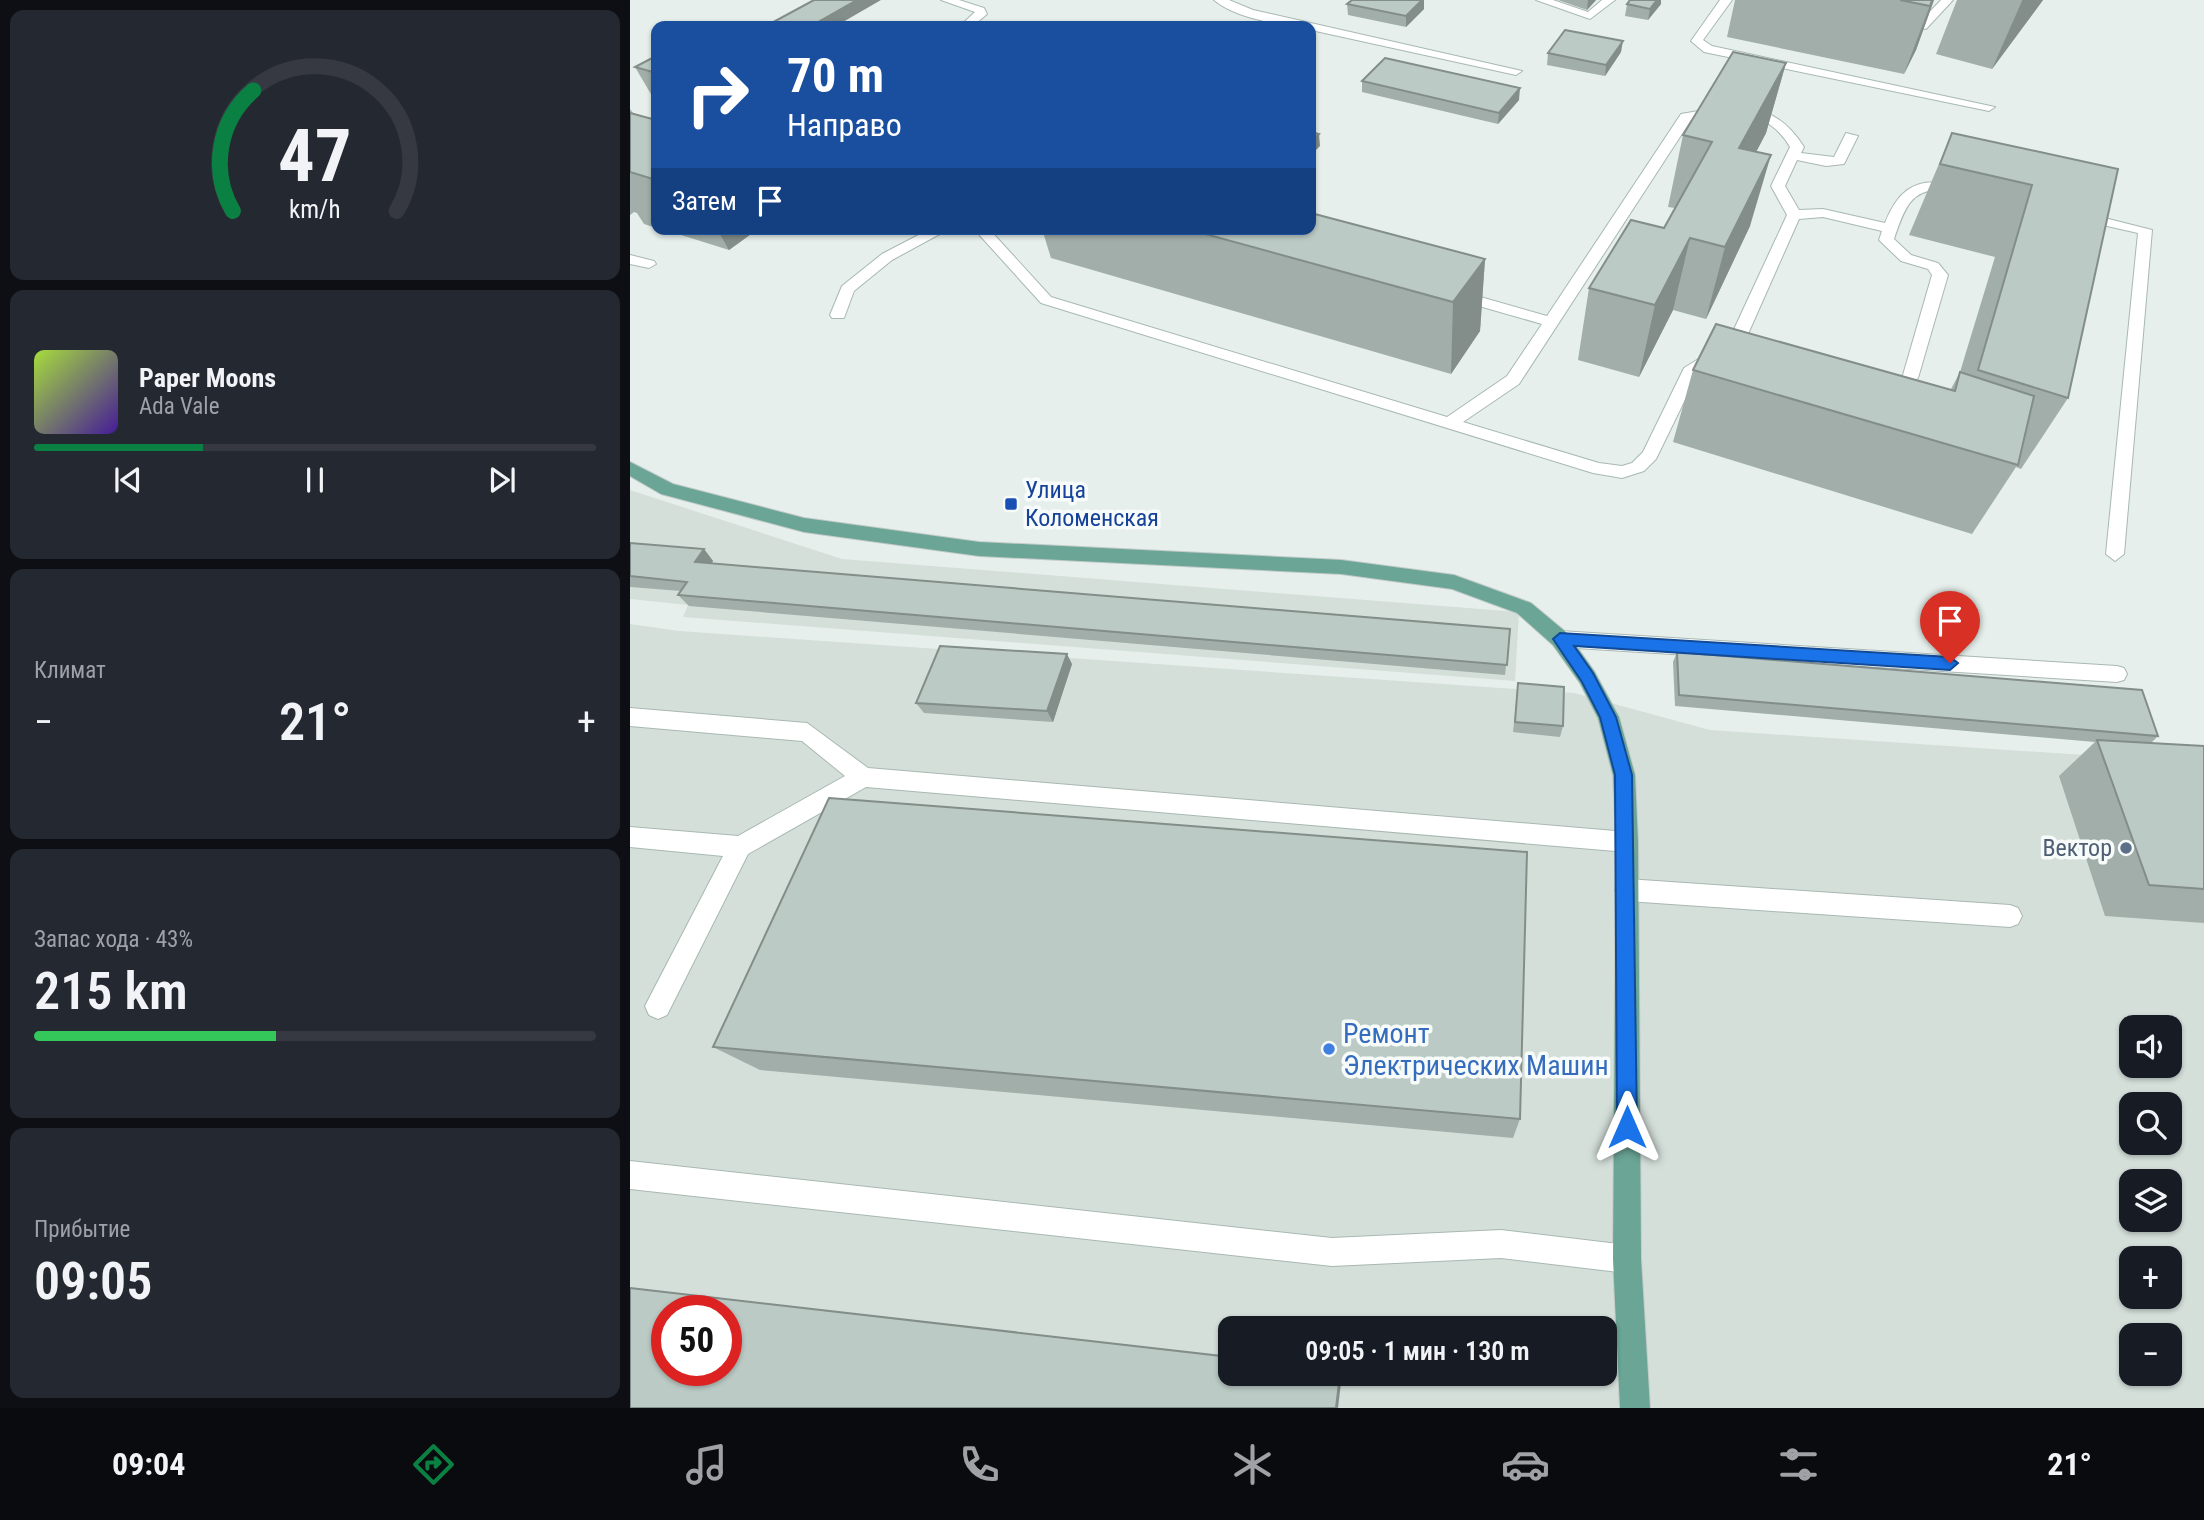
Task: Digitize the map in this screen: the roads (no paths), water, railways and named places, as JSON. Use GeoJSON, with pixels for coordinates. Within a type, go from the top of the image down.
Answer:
{"type":"FeatureCollection","features":[{"type":"Feature","properties":{"kind":"main road"},"geometry":{"type":"LineString","coordinates":[[630,468],[667,489],[804,525],[979,550],[1341,568],[1454,582],[1524,608],[1560,639],[1587,677],[1608,717],[1624,775],[1627,842],[1627,1259],[1635,1408]]}},
{"type":"Feature","properties":{"kind":"lane"},"geometry":{"type":"LineString","coordinates":[[947,0],[980,10],[981,14],[972,21]]}},
{"type":"Feature","properties":{"kind":"lane"},"geometry":{"type":"LineString","coordinates":[[1220,0],[1250,13],[1287,21]]}},
{"type":"Feature","properties":{"kind":"lane"},"geometry":{"type":"LineString","coordinates":[[1542,0],[1585,16],[1594,15],[1609,0]]}},
{"type":"Feature","properties":{"kind":"lane"},"geometry":{"type":"LineString","coordinates":[[1726,0],[1697,41],[1708,49],[1989,107]]}},
{"type":"Feature","properties":{"kind":"lane"},"geometry":{"type":"LineString","coordinates":[[1885,20],[1923,27],[1947,0]]}},
{"type":"Feature","properties":{"kind":"lane"},"geometry":{"type":"LineString","coordinates":[[1316,27],[1516,71]]}},
{"type":"Feature","properties":{"kind":"lane"},"geometry":{"type":"LineString","coordinates":[[1449,423],[1513,380],[1686,117],[1710,109],[1742,109],[1771,117],[1790,130],[1797,147],[1778,186],[1794,215]]}},
{"type":"Feature","properties":{"kind":"lane"},"geometry":{"type":"LineString","coordinates":[[1793,155],[1826,162],[1839,161],[1851,136]]}},
{"type":"Feature","properties":{"kind":"lane"},"geometry":{"type":"LineString","coordinates":[[1875,380],[1899,385],[1910,378],[1940,275],[1933,266],[1906,258],[1886,240],[1900,199],[1912,190],[1930,186],[1977,193]]}},
{"type":"Feature","properties":{"kind":"lane"},"geometry":{"type":"LineString","coordinates":[[1794,215],[1823,213],[1890,228]]}},
{"type":"Feature","properties":{"kind":"lane"},"geometry":{"type":"LineString","coordinates":[[2068,213],[2145,230],[2115,554]]}},
{"type":"Feature","properties":{"kind":"lane"},"geometry":{"type":"LineString","coordinates":[[986,235],[1046,300],[1599,469],[1622,472],[1637,467],[1650,455],[1690,372],[1742,345],[1794,215]]}},
{"type":"Feature","properties":{"kind":"lane"},"geometry":{"type":"LineString","coordinates":[[838,315],[847,289],[887,257],[930,235]]}},
{"type":"Feature","properties":{"kind":"lane"},"geometry":{"type":"LineString","coordinates":[[630,259],[649,264]]}},
{"type":"Feature","properties":{"kind":"lane"},"geometry":{"type":"LineString","coordinates":[[1436,290],[1552,322]]}},
{"type":"Feature","properties":{"kind":"lane"},"geometry":{"type":"LineString","coordinates":[[1703,364],[1729,371]]}},
{"type":"Feature","properties":{"kind":"lane"},"geometry":{"type":"LineString","coordinates":[[1560,639],[2117,674]]}},
{"type":"Feature","properties":{"kind":"lane"},"geometry":{"type":"LineString","coordinates":[[630,717],[807,732],[863,777],[1627,842]]}},
{"type":"Feature","properties":{"kind":"lane"},"geometry":{"type":"LineString","coordinates":[[658,1006],[740,847],[863,777]]}},
{"type":"Feature","properties":{"kind":"lane"},"geometry":{"type":"LineString","coordinates":[[630,837],[740,847]]}},
{"type":"Feature","properties":{"kind":"lane"},"geometry":{"type":"LineString","coordinates":[[1627,890],[2010,916]]}},
{"type":"Feature","properties":{"kind":"lane"},"geometry":{"type":"LineString","coordinates":[[630,1175],[1332,1252],[1501,1244],[1627,1259]]}},
{"type":"Feature","properties":{"kind":"place","name":"Улица Коломенская"},"geometry":{"type":"Point","coordinates":[1011,504]}},
{"type":"Feature","properties":{"kind":"place","name":"Вектор"},"geometry":{"type":"Point","coordinates":[2126,848]}},
{"type":"Feature","properties":{"kind":"place","name":"Ремонт Электрических Машин"},"geometry":{"type":"Point","coordinates":[1329,1049]}}]}
